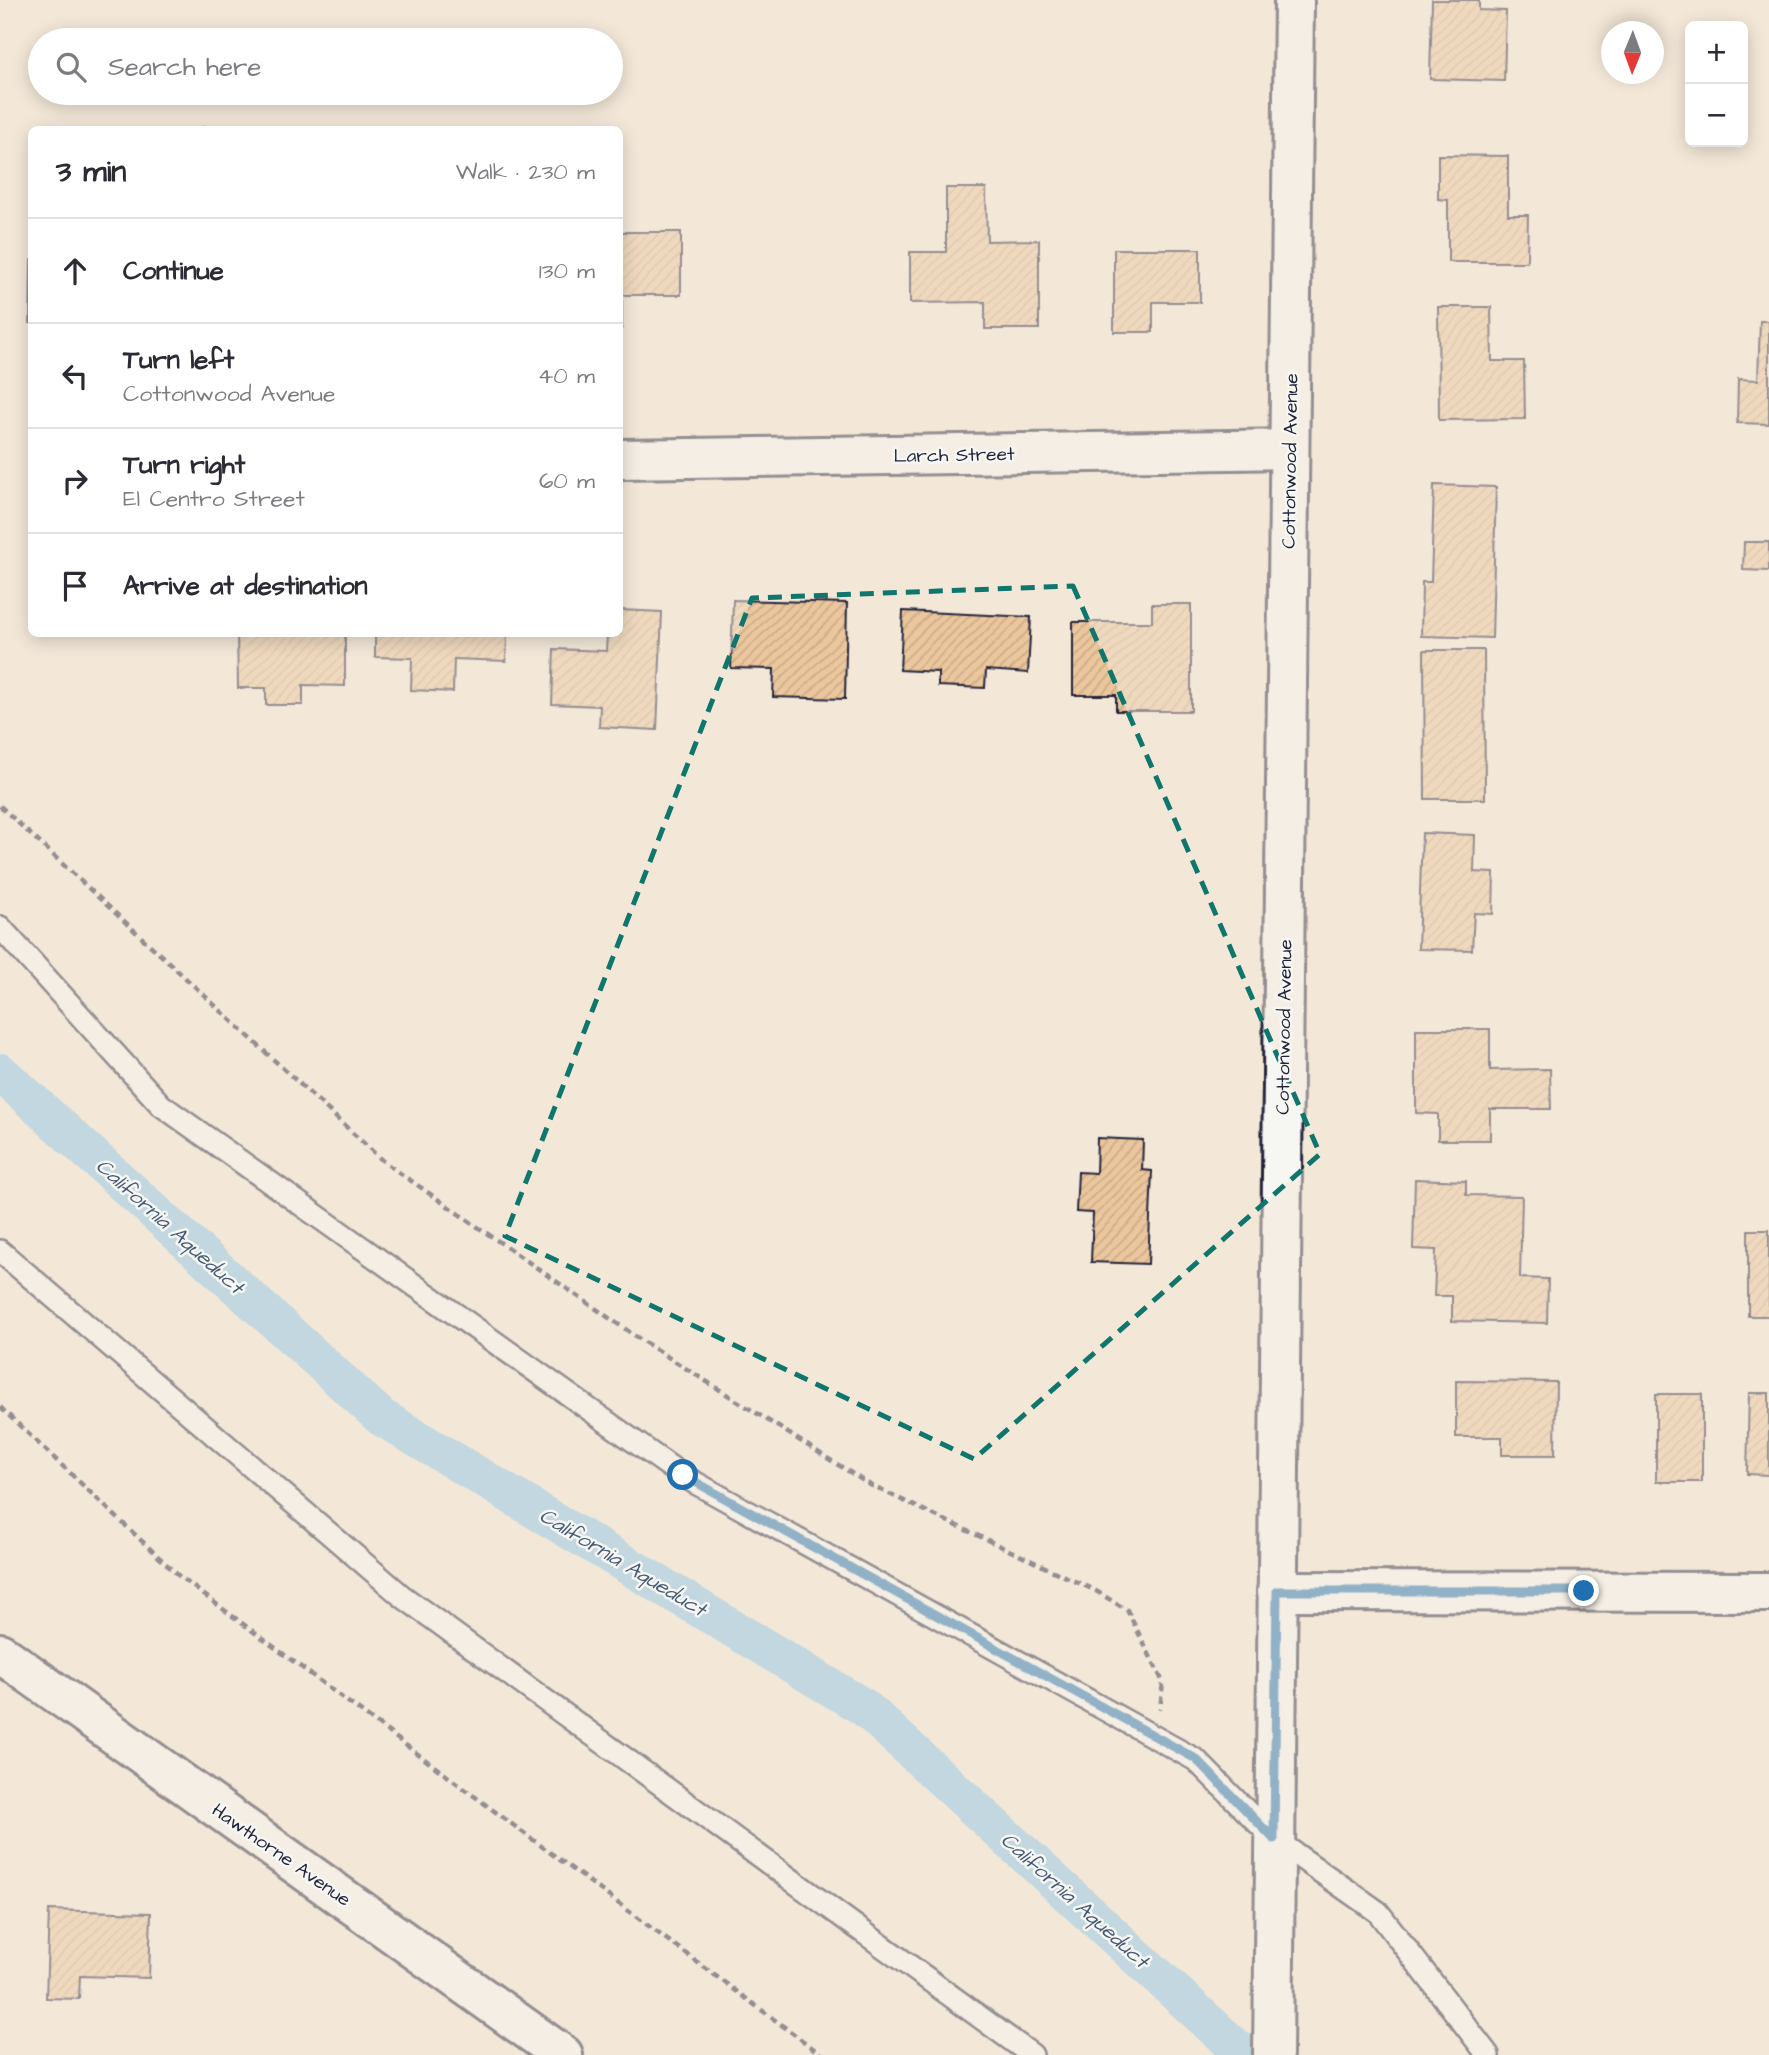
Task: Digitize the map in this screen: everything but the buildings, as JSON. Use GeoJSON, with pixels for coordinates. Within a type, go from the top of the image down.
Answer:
{"type":"FeatureCollection","features":[{"type":"Feature","properties":{"kind":"street","name":"Cottonwood Avenue"},"geometry":{"type":"LineString","coordinates":[[1273,2055],[1294,0]]}},
{"type":"Feature","properties":{"kind":"street","name":"Larch Street"},"geometry":{"type":"LineString","coordinates":[[623,459],[1289,449]]}},
{"type":"Feature","properties":{"kind":"street"},"geometry":{"type":"LineString","coordinates":[[1277,1591],[1769,1592]]}},
{"type":"Feature","properties":{"kind":"street","name":"Hawthorne Avenue"},"geometry":{"type":"LineString","coordinates":[[0,1653],[564,2055]]}},
{"type":"Feature","properties":{"kind":"lane"},"geometry":{"type":"LineString","coordinates":[[0,927],[161,1105],[660,1460],[695,1482],[1196,1759],[1274,1839],[1378,1912],[1488,2055]]}},
{"type":"Feature","properties":{"kind":"lane"},"geometry":{"type":"LineString","coordinates":[[0,1251],[402,1597],[1032,2055]]}},
{"type":"Feature","properties":{"kind":"path"},"geometry":{"type":"LineString","coordinates":[[0,806],[384,1162],[641,1340],[870,1485],[1096,1591],[1126,1610],[1163,1682],[1156,1737]]}},
{"type":"Feature","properties":{"kind":"path"},"geometry":{"type":"LineString","coordinates":[[0,1407],[180,1577],[821,2055]]}},
{"type":"Feature","properties":{"kind":"highlighted area"},"geometry":{"type":"Polygon","coordinates":[[[1073,586],[1320,1154],[974,1459],[505,1236],[752,598],[1073,586]]]}},
{"type":"Feature","properties":{"kind":"waterway","name":"California Aqueduct"},"geometry":{"type":"LineString","coordinates":[[0,1072],[381,1417],[865,1708],[1244,2055]]}},
{"type":"Feature","properties":{"kind":"route"},"geometry":{"type":"LineString","coordinates":[[683,1475],[1196,1759],[1274,1839],[1277,1591],[1584,1591]]}}]}
